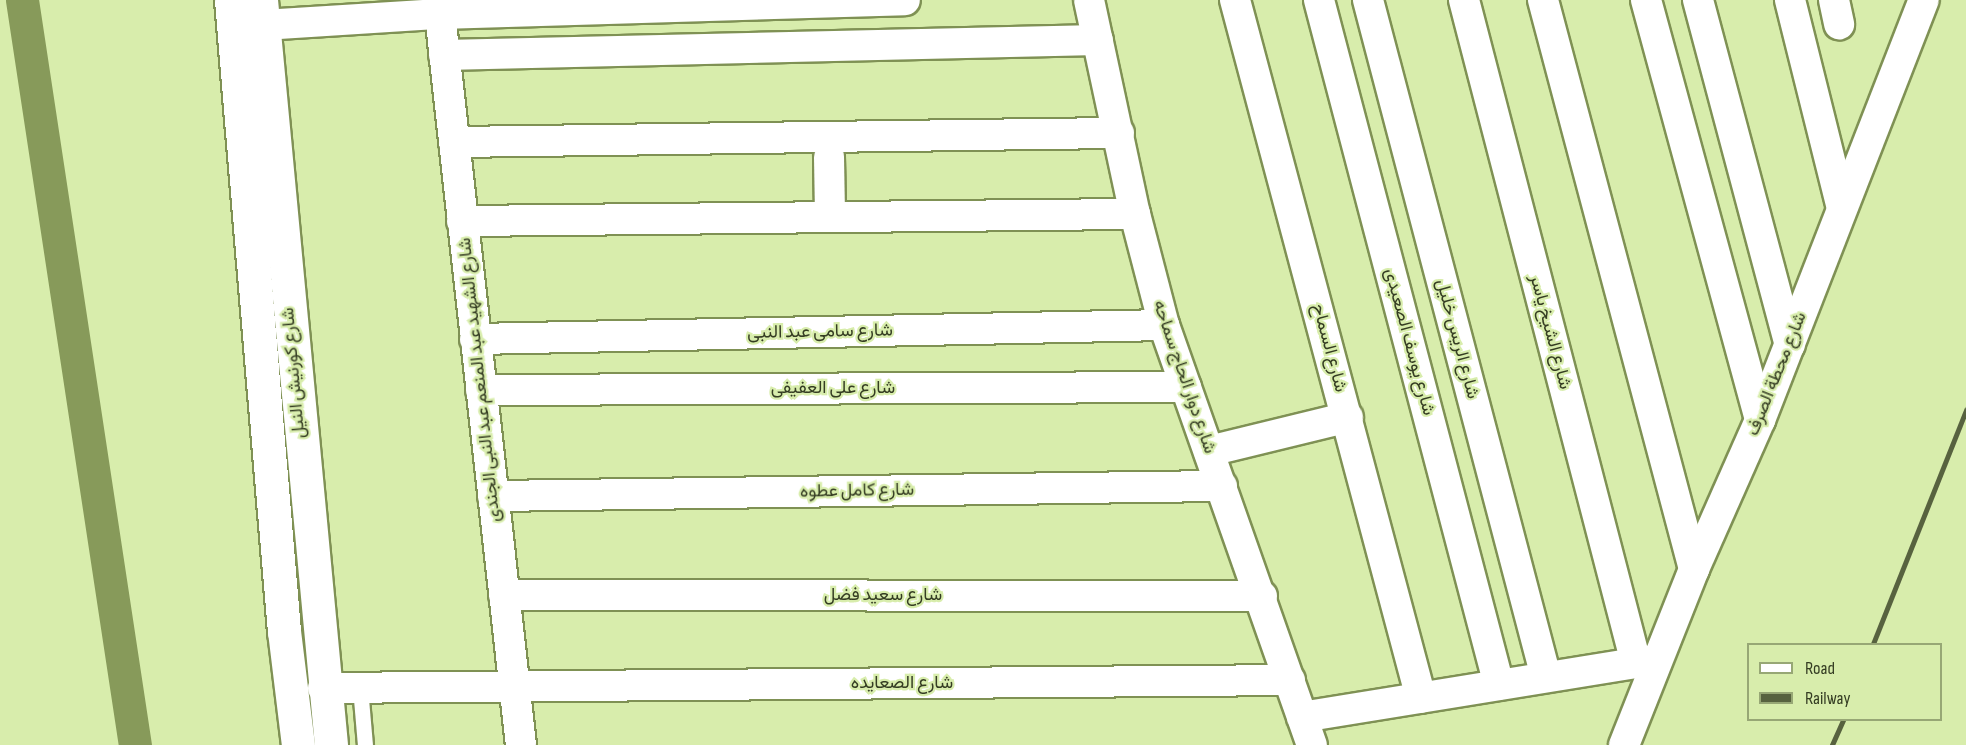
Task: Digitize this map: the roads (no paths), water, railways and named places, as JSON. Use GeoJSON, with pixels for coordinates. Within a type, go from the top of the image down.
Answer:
{"type":"FeatureCollection","features":[{"type":"Feature","properties":{"kind":"main road","name":"شارع كورنيش النيل"},"geometry":{"type":"LineString","coordinates":[[231,0],[262,186],[331,745]]}},
{"type":"Feature","properties":{"kind":"main road","name":"شارع كورنيش النيل"},"geometry":{"type":"LineString","coordinates":[[262,13],[262,186],[284,631],[298,745]]}},
{"type":"Feature","properties":{"kind":"main road"},"geometry":{"type":"LineString","coordinates":[[284,631],[317,630]]}},
{"type":"Feature","properties":{"kind":"street"},"geometry":{"type":"LineString","coordinates":[[262,13],[440,14],[905,0]]}},
{"type":"Feature","properties":{"kind":"street","name":"شارع دوار الحاج سماحه"},"geometry":{"type":"LineString","coordinates":[[1089,0],[1135,214],[1164,325],[1262,596],[1312,745]]}},
{"type":"Feature","properties":{"kind":"street","name":"شارع السماح"},"geometry":{"type":"LineString","coordinates":[[1235,0],[1348,417],[1421,698]]}},
{"type":"Feature","properties":{"kind":"street","name":"شارع يوسف الصعيدى"},"geometry":{"type":"LineString","coordinates":[[1318,0],[1499,685]]}},
{"type":"Feature","properties":{"kind":"street","name":"شارع الريس خليل"},"geometry":{"type":"LineString","coordinates":[[1368,0],[1546,677]]}},
{"type":"Feature","properties":{"kind":"street","name":"شارع الشيخ ياسر"},"geometry":{"type":"LineString","coordinates":[[1464,0],[1647,662]]}},
{"type":"Feature","properties":{"kind":"street"},"geometry":{"type":"LineString","coordinates":[[1544,0],[1694,569]]}},
{"type":"Feature","properties":{"kind":"street"},"geometry":{"type":"LineString","coordinates":[[1646,0],[1760,420]]}},
{"type":"Feature","properties":{"kind":"street"},"geometry":{"type":"LineString","coordinates":[[1698,0],[1790,345]]}},
{"type":"Feature","properties":{"kind":"street"},"geometry":{"type":"LineString","coordinates":[[1790,0],[1842,208]]}},
{"type":"Feature","properties":{"kind":"street","name":"شارع محطة الصرف"},"geometry":{"type":"LineString","coordinates":[[1624,745],[1647,662],[1694,569],[1760,420],[1924,0]]}},
{"type":"Feature","properties":{"kind":"street","name":"شارع الشهيد عبد المنعم عبد النبى الجندى"},"geometry":{"type":"LineString","coordinates":[[440,14],[521,745]]}},
{"type":"Feature","properties":{"kind":"street"},"geometry":{"type":"LineString","coordinates":[[444,55],[1098,40]]}},
{"type":"Feature","properties":{"kind":"street"},"geometry":{"type":"LineString","coordinates":[[454,142],[1119,133]]}},
{"type":"Feature","properties":{"kind":"street"},"geometry":{"type":"LineString","coordinates":[[830,157],[830,216]]}},
{"type":"Feature","properties":{"kind":"street"},"geometry":{"type":"LineString","coordinates":[[462,221],[1135,214]]}},
{"type":"Feature","properties":{"kind":"street","name":"شارع سامى عبد النبى"},"geometry":{"type":"LineString","coordinates":[[475,339],[1164,325]]}},
{"type":"Feature","properties":{"kind":"street","name":"شارع على العفيفى"},"geometry":{"type":"LineString","coordinates":[[481,390],[1186,387]]}},
{"type":"Feature","properties":{"kind":"street"},"geometry":{"type":"LineString","coordinates":[[1209,451],[1348,417]]}},
{"type":"Feature","properties":{"kind":"street","name":"شارع كامل عطوه"},"geometry":{"type":"LineString","coordinates":[[493,496],[1222,486]]}},
{"type":"Feature","properties":{"kind":"street","name":"شارع سعيد فضل"},"geometry":{"type":"LineString","coordinates":[[504,595],[1262,596]]}},
{"type":"Feature","properties":{"kind":"street"},"geometry":{"type":"LineString","coordinates":[[1302,717],[1647,662]]}},
{"type":"Feature","properties":{"kind":"street","name":"شارع الصعايده"},"geometry":{"type":"LineString","coordinates":[[323,688],[1290,680]]}},
{"type":"Feature","properties":{"kind":"lane"},"geometry":{"type":"LineString","coordinates":[[360,687],[365,745]]}},
{"type":"Feature","properties":{"kind":"waterway"},"geometry":{"type":"LineString","coordinates":[[22,0],[135,745]]}},
{"type":"Feature","properties":{"kind":"railway"},"geometry":{"type":"LineString","coordinates":[[1873,643],[1966,410]]}},
{"type":"Feature","properties":{"kind":"railway"},"geometry":{"type":"LineString","coordinates":[[1832,745],[1843,721]]}}]}
